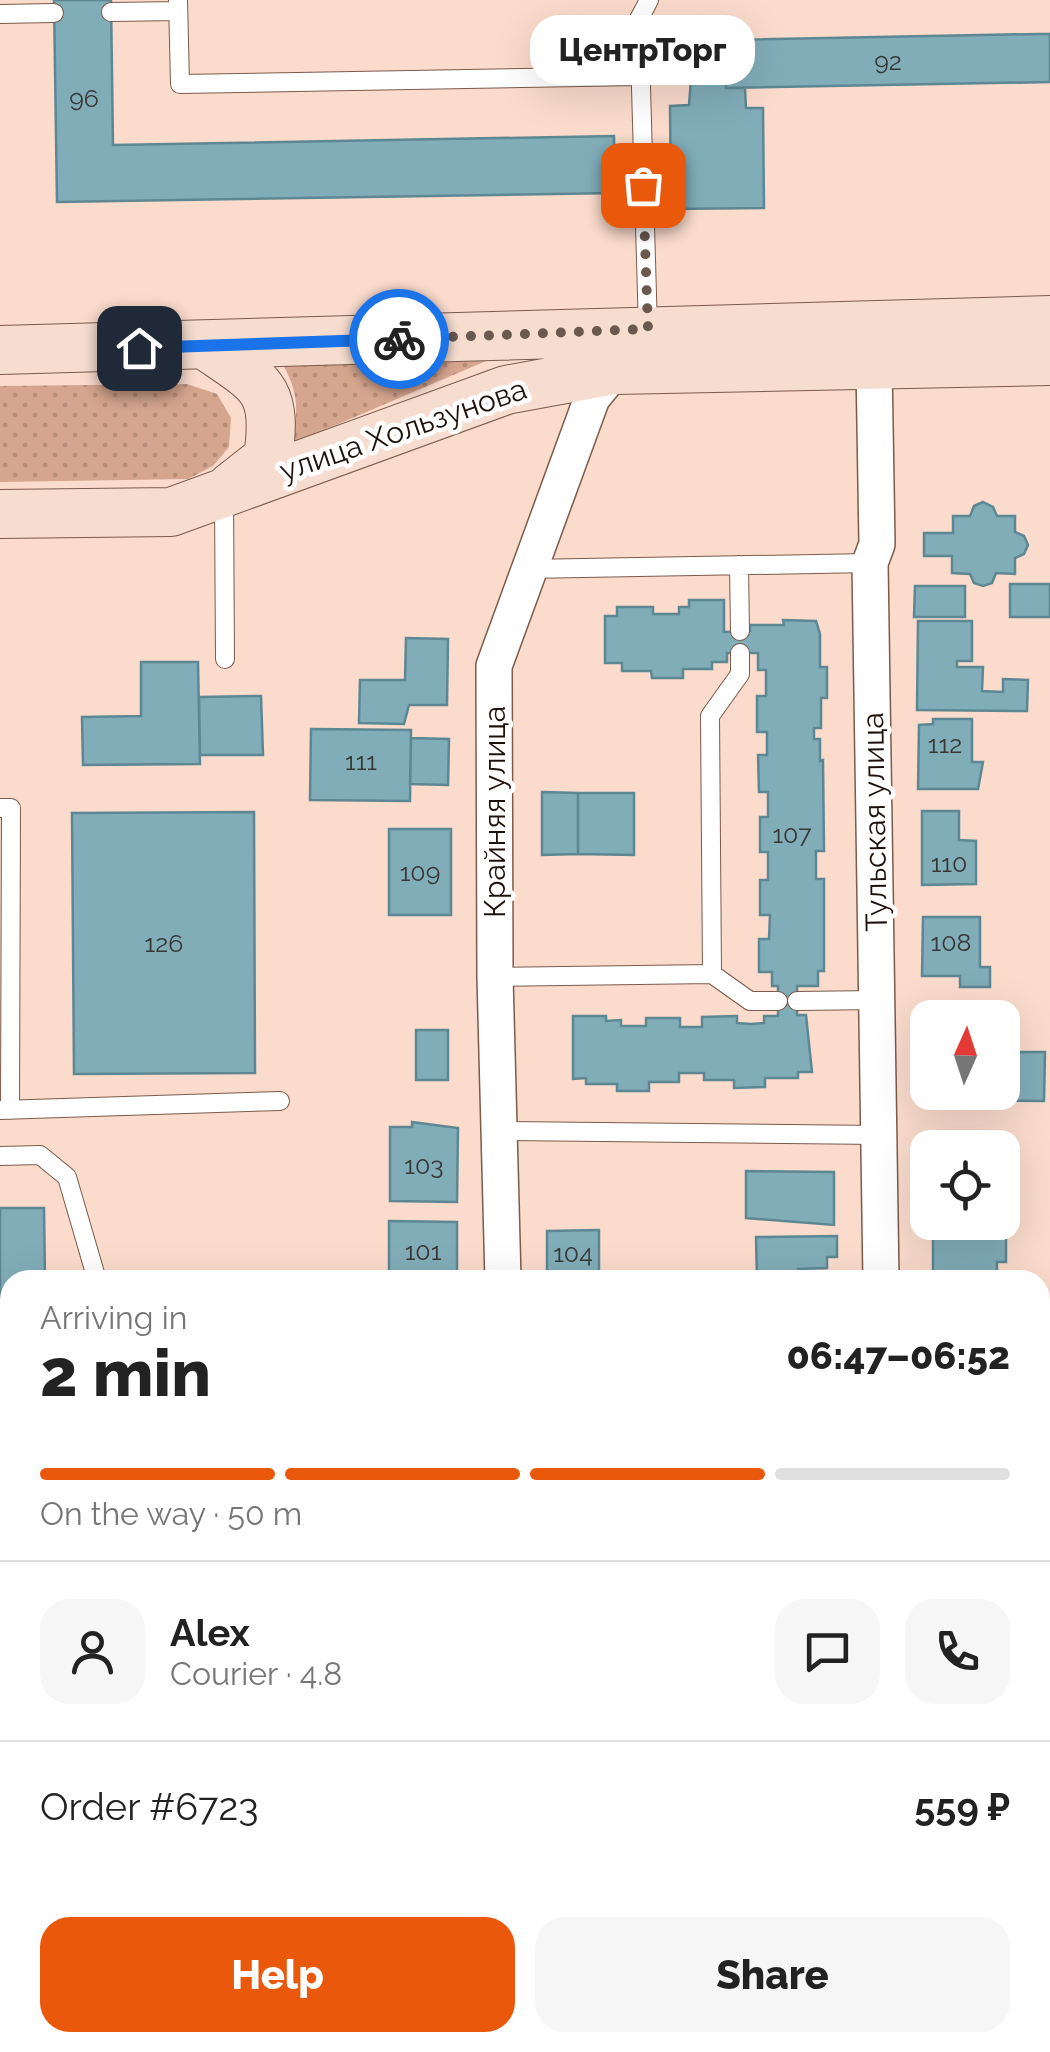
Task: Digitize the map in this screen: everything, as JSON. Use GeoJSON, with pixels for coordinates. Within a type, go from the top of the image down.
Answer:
{"type":"FeatureCollection","features":[{"type":"Feature","properties":{"kind":"main road","name":"улица Хользунова"},"geometry":{"type":"LineString","coordinates":[[0,350],[1050,320]]}},
{"type":"Feature","properties":{"kind":"main road"},"geometry":{"type":"LineString","coordinates":[[208,347],[259,382],[274,416],[268,458],[224,492]]}},
{"type":"Feature","properties":{"kind":"main road","name":"улица Хользунова"},"geometry":{"type":"LineString","coordinates":[[0,514],[172,512],[506,390],[615,370],[1050,361]]}},
{"type":"Feature","properties":{"kind":"street","name":"Тульская улица"},"geometry":{"type":"LineString","coordinates":[[874,366],[877,544],[870,562],[882,1270]]}},
{"type":"Feature","properties":{"kind":"street","name":"Крайняя улица"},"geometry":{"type":"LineString","coordinates":[[503,1270],[495,977],[494,666],[592,398],[615,370]]}},
{"type":"Feature","properties":{"kind":"lane"},"geometry":{"type":"LineString","coordinates":[[648,329],[639,19],[649,0]]}},
{"type":"Feature","properties":{"kind":"lane"},"geometry":{"type":"LineString","coordinates":[[111,12],[178,5],[180,84],[640,76]]}},
{"type":"Feature","properties":{"kind":"lane"},"geometry":{"type":"LineString","coordinates":[[0,14],[54,13]]}},
{"type":"Feature","properties":{"kind":"lane"},"geometry":{"type":"LineString","coordinates":[[224,492],[225,659]]}},
{"type":"Feature","properties":{"kind":"lane"},"geometry":{"type":"LineString","coordinates":[[527,570],[870,562]]}},
{"type":"Feature","properties":{"kind":"lane"},"geometry":{"type":"LineString","coordinates":[[739,565],[740,631]]}},
{"type":"Feature","properties":{"kind":"lane"},"geometry":{"type":"LineString","coordinates":[[712,974],[710,716],[740,674],[740,653]]}},
{"type":"Feature","properties":{"kind":"lane"},"geometry":{"type":"LineString","coordinates":[[0,808],[11,808],[5,1110],[280,1102]]}},
{"type":"Feature","properties":{"kind":"lane"},"geometry":{"type":"LineString","coordinates":[[495,977],[712,974],[750,1001],[878,1000]]}},
{"type":"Feature","properties":{"kind":"lane"},"geometry":{"type":"LineString","coordinates":[[499,1131],[880,1135]]}},
{"type":"Feature","properties":{"kind":"lane"},"geometry":{"type":"LineString","coordinates":[[0,1156],[40,1155],[67,1178],[95,1270]]}},
{"type":"Feature","properties":{"kind":"shaded area"},"geometry":{"type":"Polygon","coordinates":[[[486,361],[289,445],[296,403],[282,363],[486,361]]]}},
{"type":"Feature","properties":{"kind":"shaded area"},"geometry":{"type":"Polygon","coordinates":[[[187,384],[217,394],[231,418],[229,447],[213,466],[188,479],[0,482],[0,386],[187,384]]]}},
{"type":"Feature","properties":{"kind":"building"},"geometry":{"type":"Polygon","coordinates":[[[54,0],[111,0],[113,145],[614,136],[615,193],[57,202],[54,0]]]}},
{"type":"Feature","properties":{"kind":"building"},"geometry":{"type":"Polygon","coordinates":[[[1050,34],[1050,82],[726,88],[725,40],[1050,34]]]}},
{"type":"Feature","properties":{"kind":"building"},"geometry":{"type":"Polygon","coordinates":[[[694,40],[725,40],[726,88],[745,88],[746,108],[763,108],[764,208],[671,209],[670,106],[689,105],[694,40]]]}},
{"type":"Feature","properties":{"kind":"building"},"geometry":{"type":"Polygon","coordinates":[[[983,502],[993,507],[997,516],[1015,516],[1015,532],[1024,536],[1028,545],[1024,554],[1015,558],[1015,574],[996,573],[992,583],[983,586],[974,583],[970,574],[952,573],[952,556],[924,556],[924,533],[953,533],[953,516],[970,516],[974,506],[983,502]]]}},
{"type":"Feature","properties":{"kind":"building"},"geometry":{"type":"Polygon","coordinates":[[[1010,584],[1050,584],[1050,617],[1010,617],[1010,584]]]}},
{"type":"Feature","properties":{"kind":"building"},"geometry":{"type":"Polygon","coordinates":[[[915,586],[965,586],[965,617],[914,617],[915,586]]]}},
{"type":"Feature","properties":{"kind":"building"},"geometry":{"type":"Polygon","coordinates":[[[689,600],[724,600],[724,632],[750,631],[750,625],[784,625],[783,620],[816,621],[820,634],[820,667],[827,667],[827,698],[821,698],[821,728],[814,728],[814,739],[820,739],[820,761],[823,760],[824,851],[816,851],[816,879],[824,879],[824,971],[818,971],[818,986],[797,986],[797,1015],[806,1015],[812,1072],[798,1072],[798,1078],[765,1078],[765,1087],[734,1088],[734,1080],[704,1080],[704,1073],[679,1073],[679,1082],[649,1082],[649,1091],[617,1091],[617,1084],[586,1084],[586,1078],[573,1079],[573,1016],[606,1016],[606,1021],[621,1020],[621,1026],[646,1026],[646,1018],[680,1018],[680,1027],[702,1027],[702,1017],[737,1016],[737,1023],[751,1024],[764,1023],[764,1016],[778,1016],[778,986],[772,986],[772,972],[759,972],[759,939],[769,939],[770,915],[760,915],[760,880],[768,880],[768,852],[760,852],[760,817],[768,817],[768,792],[759,792],[758,755],[767,755],[767,732],[757,732],[757,696],[766,696],[766,670],[758,670],[758,653],[727,653],[727,662],[712,662],[712,669],[683,669],[683,678],[652,678],[651,671],[622,671],[622,663],[605,663],[605,616],[617,616],[617,607],[653,607],[653,614],[679,614],[679,607],[689,607],[689,600]]]}},
{"type":"Feature","properties":{"kind":"building"},"geometry":{"type":"Polygon","coordinates":[[[918,621],[972,621],[972,661],[957,661],[957,667],[983,667],[982,691],[1003,692],[1003,679],[1028,680],[1027,711],[917,710],[918,621]]]}},
{"type":"Feature","properties":{"kind":"building"},"geometry":{"type":"Polygon","coordinates":[[[406,638],[448,639],[447,705],[409,705],[404,724],[359,723],[360,680],[405,680],[406,638]]]}},
{"type":"Feature","properties":{"kind":"building"},"geometry":{"type":"Polygon","coordinates":[[[141,662],[198,662],[200,764],[83,765],[82,717],[141,716],[141,662]]]}},
{"type":"Feature","properties":{"kind":"building"},"geometry":{"type":"Polygon","coordinates":[[[261,696],[263,755],[200,755],[199,697],[261,696]]]}},
{"type":"Feature","properties":{"kind":"building"},"geometry":{"type":"Polygon","coordinates":[[[933,719],[972,719],[972,762],[983,762],[978,789],[918,789],[919,725],[933,724],[933,719]]]}},
{"type":"Feature","properties":{"kind":"building"},"geometry":{"type":"Polygon","coordinates":[[[311,729],[411,730],[410,801],[310,800],[311,729]]]}},
{"type":"Feature","properties":{"kind":"building"},"geometry":{"type":"Polygon","coordinates":[[[411,738],[449,739],[448,785],[410,784],[411,738]]]}},
{"type":"Feature","properties":{"kind":"building"},"geometry":{"type":"Polygon","coordinates":[[[542,792],[578,793],[578,854],[542,855],[542,792]]]}},
{"type":"Feature","properties":{"kind":"building"},"geometry":{"type":"Polygon","coordinates":[[[578,793],[634,793],[634,855],[578,854],[578,793]]]}},
{"type":"Feature","properties":{"kind":"building"},"geometry":{"type":"Polygon","coordinates":[[[922,811],[959,811],[959,840],[976,841],[976,884],[922,885],[922,811]]]}},
{"type":"Feature","properties":{"kind":"building"},"geometry":{"type":"Polygon","coordinates":[[[254,812],[255,1073],[74,1074],[72,813],[254,812]]]}},
{"type":"Feature","properties":{"kind":"building"},"geometry":{"type":"Polygon","coordinates":[[[389,829],[451,829],[451,915],[389,915],[389,829]]]}},
{"type":"Feature","properties":{"kind":"building"},"geometry":{"type":"Polygon","coordinates":[[[923,917],[980,917],[980,967],[990,967],[990,987],[960,987],[960,976],[922,976],[923,917]]]}},
{"type":"Feature","properties":{"kind":"building"},"geometry":{"type":"Polygon","coordinates":[[[416,1030],[448,1030],[448,1080],[416,1080],[416,1030]]]}},
{"type":"Feature","properties":{"kind":"building"},"geometry":{"type":"Polygon","coordinates":[[[1020,1052],[1045,1052],[1044,1101],[1020,1101],[1020,1052]]]}},
{"type":"Feature","properties":{"kind":"building"},"geometry":{"type":"Polygon","coordinates":[[[412,1122],[458,1128],[457,1202],[390,1201],[390,1127],[412,1127],[412,1122]]]}},
{"type":"Feature","properties":{"kind":"building"},"geometry":{"type":"Polygon","coordinates":[[[746,1171],[834,1172],[834,1225],[746,1218],[746,1171]]]}},
{"type":"Feature","properties":{"kind":"building"},"geometry":{"type":"Polygon","coordinates":[[[0,1208],[44,1208],[45,1270],[0,1270],[0,1208]]]}},
{"type":"Feature","properties":{"kind":"building"},"geometry":{"type":"Polygon","coordinates":[[[389,1221],[457,1222],[457,1270],[389,1270],[389,1221]]]}},
{"type":"Feature","properties":{"kind":"building"},"geometry":{"type":"Polygon","coordinates":[[[599,1230],[599,1270],[547,1270],[547,1231],[599,1230]]]}},
{"type":"Feature","properties":{"kind":"building"},"geometry":{"type":"Polygon","coordinates":[[[837,1236],[837,1257],[827,1257],[827,1268],[757,1270],[756,1237],[837,1236]]]}},
{"type":"Feature","properties":{"kind":"building"},"geometry":{"type":"Polygon","coordinates":[[[933,1240],[1006,1240],[1006,1262],[997,1262],[997,1270],[933,1270],[933,1240]]]}},
{"type":"Feature","properties":{"kind":"way so far"},"geometry":{"type":"LineString","coordinates":[[399,339],[648,329],[643,185]]}},
{"type":"Feature","properties":{"kind":"place","name":"ЦентрТорг"},"geometry":{"type":"Point","coordinates":[643,185]}},
{"type":"Feature","properties":{"kind":"route"},"geometry":{"type":"LineString","coordinates":[[139,348],[399,339]]}}]}
